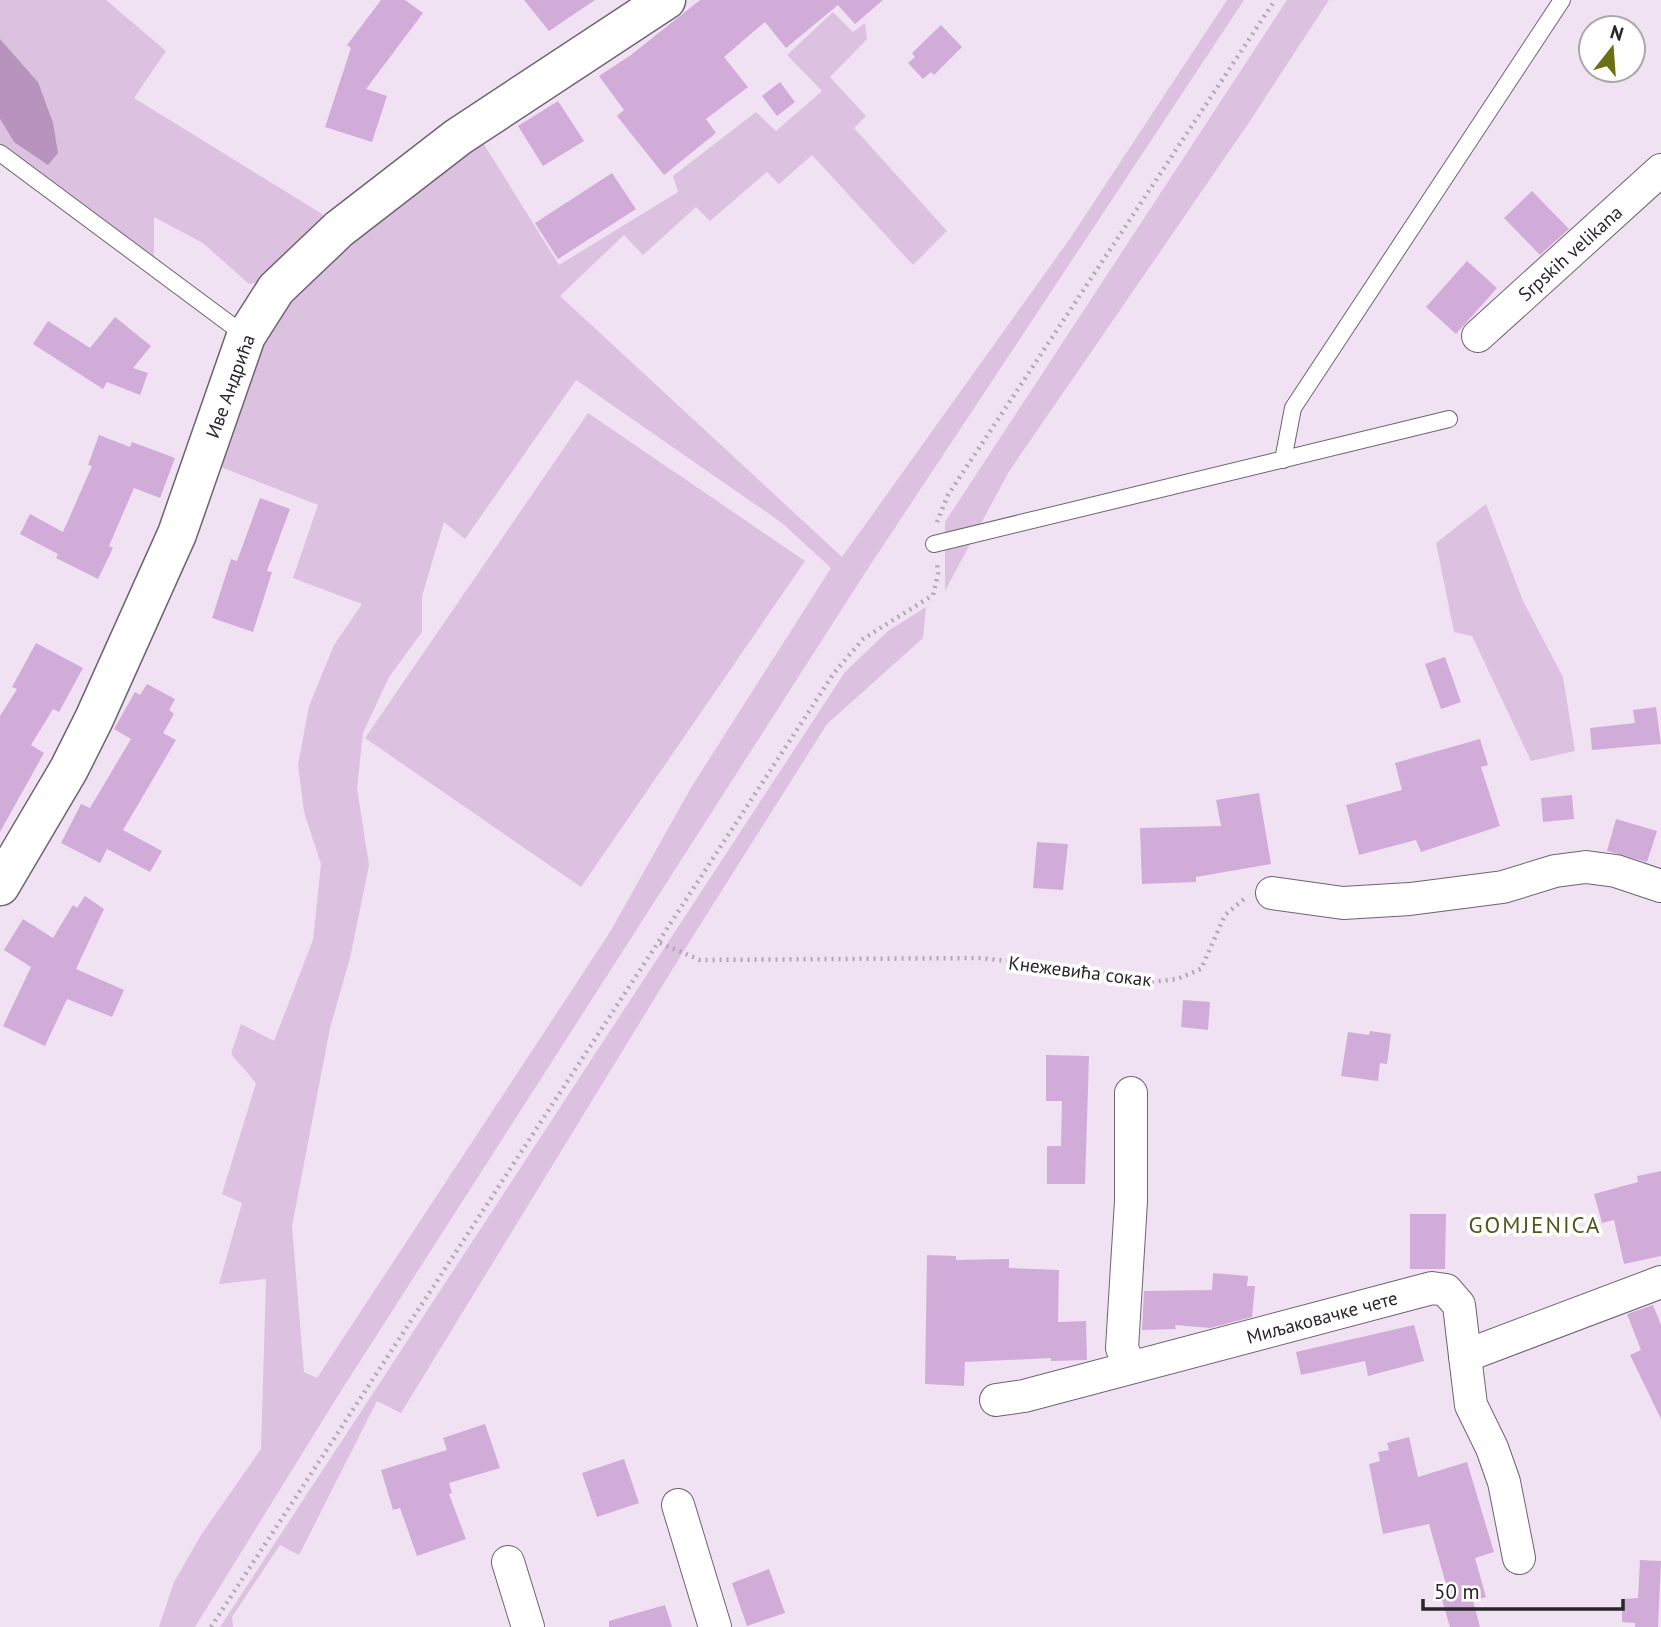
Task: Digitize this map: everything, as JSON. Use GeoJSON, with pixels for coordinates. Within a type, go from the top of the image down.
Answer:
{"type":"FeatureCollection","features":[{"type":"Feature","properties":{"kind":"street","name":"Иве Андрића"},"geometry":{"type":"LineString","coordinates":[[0,886],[69,769],[177,534],[246,336],[276,289],[339,229],[458,137],[666,0]]}},
{"type":"Feature","properties":{"kind":"street","name":"Srpskih velikana"},"geometry":{"type":"LineString","coordinates":[[1478,336],[1661,170]]}},
{"type":"Feature","properties":{"kind":"street"},"geometry":{"type":"LineString","coordinates":[[1272,892],[1343,903],[1410,899],[1503,887],[1555,871],[1586,867],[1616,871],[1661,886]]}},
{"type":"Feature","properties":{"kind":"street"},"geometry":{"type":"LineString","coordinates":[[1130,1367],[1122,1348],[1132,1201],[1131,1093]]}},
{"type":"Feature","properties":{"kind":"street"},"geometry":{"type":"LineString","coordinates":[[1465,1356],[1661,1282]]}},
{"type":"Feature","properties":{"kind":"street","name":"Миљаковачке чете"},"geometry":{"type":"LineString","coordinates":[[996,1400],[1439,1288],[1453,1295],[1459,1305],[1471,1405],[1492,1448],[1504,1482],[1519,1558]]}},
{"type":"Feature","properties":{"kind":"street"},"geometry":{"type":"LineString","coordinates":[[678,1505],[715,1627]]}},
{"type":"Feature","properties":{"kind":"street"},"geometry":{"type":"LineString","coordinates":[[508,1562],[528,1627]]}},
{"type":"Feature","properties":{"kind":"lane"},"geometry":{"type":"LineString","coordinates":[[1283,460],[1293,408],[1562,0]]}},
{"type":"Feature","properties":{"kind":"lane"},"geometry":{"type":"LineString","coordinates":[[0,153],[246,336]]}},
{"type":"Feature","properties":{"kind":"lane"},"geometry":{"type":"LineString","coordinates":[[934,544],[1449,419]]}},
{"type":"Feature","properties":{"kind":"path"},"geometry":{"type":"LineString","coordinates":[[211,1627],[834,673],[863,639],[933,594],[939,574],[934,544],[937,517],[948,495],[1275,0]]}},
{"type":"Feature","properties":{"kind":"path","name":"Кнежевића сокак"},"geometry":{"type":"LineString","coordinates":[[660,943],[700,960],[981,958],[1086,970],[1151,982],[1177,979],[1201,969],[1225,915],[1239,902],[1255,894],[1272,892]]}},
{"type":"Feature","properties":{"kind":"shaded area"},"geometry":{"type":"Polygon","coordinates":[[[0,0],[106,0],[166,51],[134,98],[327,217],[261,282],[249,284],[203,243],[154,217],[154,258],[144,267],[0,161],[0,119],[14,142],[38,82],[0,39],[0,0]]]}},
{"type":"Feature","properties":{"kind":"shaded area"},"geometry":{"type":"Polygon","coordinates":[[[1227,0],[1244,0],[865,573],[339,1394],[195,1627],[159,1627],[174,1582],[201,1535],[261,1449],[266,1279],[219,1284],[242,1203],[222,1194],[256,1083],[231,1054],[241,1024],[274,1041],[313,940],[321,864],[304,812],[298,765],[309,706],[334,645],[362,604],[293,578],[318,505],[213,464],[245,361],[288,287],[477,133],[559,265],[678,192],[673,176],[756,112],[776,131],[822,91],[787,55],[833,12],[853,32],[865,23],[867,39],[830,77],[866,116],[854,128],[947,231],[913,265],[812,155],[779,184],[767,172],[710,221],[696,207],[643,255],[624,235],[560,296],[842,557],[1069,240],[1227,0]],[[576,380],[465,539],[444,522],[422,596],[422,632],[389,677],[363,733],[357,788],[369,865],[350,958],[330,1028],[292,1226],[304,1372],[317,1378],[610,932],[692,786],[831,568],[782,523],[576,380]]]}},
{"type":"Feature","properties":{"kind":"shaded area"},"geometry":{"type":"Polygon","coordinates":[[[1287,0],[1329,0],[1250,121],[1008,473],[945,591],[945,522],[1287,0]]]}},
{"type":"Feature","properties":{"kind":"shaded area"},"geometry":{"type":"Polygon","coordinates":[[[0,39],[38,82],[53,123],[58,153],[48,165],[14,142],[0,119],[0,39]]]}},
{"type":"Feature","properties":{"kind":"shaded area"},"geometry":{"type":"Polygon","coordinates":[[[588,413],[805,561],[581,887],[365,738],[588,413]]]}},
{"type":"Feature","properties":{"kind":"shaded area"},"geometry":{"type":"Polygon","coordinates":[[[1486,504],[1523,601],[1563,677],[1575,751],[1531,761],[1472,636],[1454,632],[1436,543],[1486,504]]]}},
{"type":"Feature","properties":{"kind":"shaded area"},"geometry":{"type":"Polygon","coordinates":[[[926,607],[923,638],[827,724],[683,952],[401,1413],[377,1401],[299,1555],[280,1545],[232,1617],[233,1627],[220,1627],[845,672],[888,631],[926,607]]]}},
{"type":"Feature","properties":{"kind":"building"},"geometry":{"type":"Polygon","coordinates":[[[381,0],[405,0],[423,13],[366,89],[387,96],[372,142],[325,127],[351,48],[347,45],[381,0]]]}},
{"type":"Feature","properties":{"kind":"building"},"geometry":{"type":"Polygon","coordinates":[[[524,0],[595,0],[549,31],[524,0]]]}},
{"type":"Feature","properties":{"kind":"building"},"geometry":{"type":"Polygon","coordinates":[[[700,0],[883,0],[855,24],[838,5],[786,48],[765,22],[724,57],[748,87],[706,119],[716,133],[664,175],[617,116],[624,110],[599,76],[631,55],[700,0]]]}},
{"type":"Feature","properties":{"kind":"building"},"geometry":{"type":"Polygon","coordinates":[[[941,25],[962,47],[934,75],[931,72],[923,79],[908,63],[915,57],[912,53],[941,25]]]}},
{"type":"Feature","properties":{"kind":"building"},"geometry":{"type":"Polygon","coordinates":[[[780,82],[795,102],[777,116],[762,96],[780,82]]]}},
{"type":"Feature","properties":{"kind":"building"},"geometry":{"type":"Polygon","coordinates":[[[558,101],[584,141],[543,166],[518,126],[558,101]]]}},
{"type":"Feature","properties":{"kind":"building"},"geometry":{"type":"Polygon","coordinates":[[[612,173],[636,209],[558,259],[535,223],[612,173]]]}},
{"type":"Feature","properties":{"kind":"building"},"geometry":{"type":"Polygon","coordinates":[[[1532,191],[1569,229],[1540,255],[1504,218],[1532,191]]]}},
{"type":"Feature","properties":{"kind":"building"},"geometry":{"type":"Polygon","coordinates":[[[1467,261],[1497,288],[1456,334],[1426,307],[1467,261]]]}},
{"type":"Feature","properties":{"kind":"building"},"geometry":{"type":"Polygon","coordinates":[[[115,317],[151,346],[133,368],[148,373],[140,395],[107,382],[103,389],[33,344],[48,321],[90,348],[115,317]]]}},
{"type":"Feature","properties":{"kind":"building"},"geometry":{"type":"Polygon","coordinates":[[[99,435],[130,447],[132,442],[175,458],[160,498],[134,488],[109,546],[113,548],[98,579],[56,558],[58,554],[20,534],[30,514],[63,532],[92,466],[88,465],[99,435]]]}},
{"type":"Feature","properties":{"kind":"building"},"geometry":{"type":"Polygon","coordinates":[[[260,498],[290,509],[267,571],[272,572],[253,632],[212,618],[231,559],[237,561],[260,498]]]}},
{"type":"Feature","properties":{"kind":"building"},"geometry":{"type":"Polygon","coordinates":[[[36,643],[83,668],[59,712],[53,709],[31,745],[44,753],[0,832],[0,716],[17,689],[12,687],[36,643]]]}},
{"type":"Feature","properties":{"kind":"building"},"geometry":{"type":"Polygon","coordinates":[[[1445,657],[1461,702],[1441,709],[1425,664],[1445,657]]]}},
{"type":"Feature","properties":{"kind":"building"},"geometry":{"type":"Polygon","coordinates":[[[147,684],[175,699],[169,710],[174,714],[163,733],[176,740],[123,830],[162,851],[150,872],[107,849],[100,863],[61,843],[81,804],[90,808],[131,739],[114,729],[135,692],[140,695],[147,684]]]}},
{"type":"Feature","properties":{"kind":"building"},"geometry":{"type":"Polygon","coordinates":[[[1656,707],[1661,744],[1592,750],[1590,728],[1635,723],[1633,710],[1656,707]]]}},
{"type":"Feature","properties":{"kind":"building"},"geometry":{"type":"Polygon","coordinates":[[[1480,739],[1488,765],[1481,767],[1500,826],[1421,852],[1416,840],[1359,855],[1346,805],[1402,790],[1395,763],[1480,739]]]}},
{"type":"Feature","properties":{"kind":"building"},"geometry":{"type":"Polygon","coordinates":[[[1259,793],[1271,864],[1196,877],[1196,882],[1142,884],[1140,828],[1221,826],[1216,800],[1259,793]]]}},
{"type":"Feature","properties":{"kind":"building"},"geometry":{"type":"Polygon","coordinates":[[[1572,795],[1574,819],[1543,822],[1541,798],[1572,795]]]}},
{"type":"Feature","properties":{"kind":"building"},"geometry":{"type":"Polygon","coordinates":[[[1616,819],[1657,831],[1647,862],[1607,851],[1616,819]]]}},
{"type":"Feature","properties":{"kind":"building"},"geometry":{"type":"Polygon","coordinates":[[[1037,842],[1068,844],[1063,890],[1033,888],[1037,842]]]}},
{"type":"Feature","properties":{"kind":"building"},"geometry":{"type":"Polygon","coordinates":[[[85,896],[104,909],[76,969],[124,990],[112,1017],[67,999],[45,1046],[3,1026],[31,967],[4,950],[23,919],[53,938],[73,905],[77,908],[85,896]]]}},
{"type":"Feature","properties":{"kind":"building"},"geometry":{"type":"Polygon","coordinates":[[[1183,1000],[1210,1002],[1208,1030],[1181,1027],[1183,1000]]]}},
{"type":"Feature","properties":{"kind":"building"},"geometry":{"type":"Polygon","coordinates":[[[1370,1031],[1391,1034],[1387,1064],[1380,1063],[1378,1081],[1341,1076],[1348,1032],[1369,1035],[1370,1031]]]}},
{"type":"Feature","properties":{"kind":"building"},"geometry":{"type":"Polygon","coordinates":[[[1046,1055],[1089,1056],[1085,1184],[1047,1184],[1047,1146],[1061,1146],[1062,1101],[1046,1101],[1046,1055]]]}},
{"type":"Feature","properties":{"kind":"building"},"geometry":{"type":"Polygon","coordinates":[[[1661,1171],[1661,1256],[1624,1264],[1614,1220],[1602,1223],[1594,1194],[1638,1182],[1637,1176],[1661,1171]]]}},
{"type":"Feature","properties":{"kind":"building"},"geometry":{"type":"Polygon","coordinates":[[[1410,1214],[1446,1214],[1445,1269],[1410,1269],[1410,1214]]]}},
{"type":"Feature","properties":{"kind":"building"},"geometry":{"type":"Polygon","coordinates":[[[927,1255],[956,1256],[956,1260],[1009,1259],[1009,1268],[1059,1270],[1058,1322],[1086,1321],[1087,1360],[1051,1361],[1051,1358],[965,1362],[964,1386],[925,1384],[927,1255]]]}},
{"type":"Feature","properties":{"kind":"building"},"geometry":{"type":"Polygon","coordinates":[[[1213,1273],[1248,1276],[1247,1286],[1255,1286],[1252,1317],[1210,1328],[1175,1325],[1176,1329],[1142,1330],[1144,1291],[1212,1290],[1213,1273]]]}},
{"type":"Feature","properties":{"kind":"building"},"geometry":{"type":"Polygon","coordinates":[[[1653,1305],[1661,1325],[1661,1419],[1630,1355],[1641,1350],[1627,1314],[1653,1305]]]}},
{"type":"Feature","properties":{"kind":"building"},"geometry":{"type":"Polygon","coordinates":[[[1414,1325],[1424,1361],[1368,1376],[1365,1361],[1301,1375],[1296,1352],[1414,1325]]]}},
{"type":"Feature","properties":{"kind":"building"},"geometry":{"type":"Polygon","coordinates":[[[485,1424],[500,1468],[449,1483],[452,1493],[449,1494],[466,1539],[417,1556],[400,1508],[393,1510],[381,1470],[447,1450],[443,1438],[485,1424]]]}},
{"type":"Feature","properties":{"kind":"building"},"geometry":{"type":"Polygon","coordinates":[[[1409,1437],[1418,1477],[1467,1462],[1494,1552],[1475,1558],[1486,1597],[1473,1601],[1480,1627],[1450,1627],[1439,1590],[1447,1588],[1429,1524],[1383,1534],[1369,1464],[1380,1461],[1378,1452],[1389,1450],[1387,1443],[1409,1437]]]}},
{"type":"Feature","properties":{"kind":"building"},"geometry":{"type":"Polygon","coordinates":[[[624,1459],[639,1503],[597,1517],[582,1473],[624,1459]]]}},
{"type":"Feature","properties":{"kind":"building"},"geometry":{"type":"Polygon","coordinates":[[[1640,1560],[1661,1561],[1658,1627],[1635,1627],[1635,1623],[1622,1622],[1622,1599],[1638,1598],[1640,1560]]]}},
{"type":"Feature","properties":{"kind":"building"},"geometry":{"type":"Polygon","coordinates":[[[769,1569],[785,1613],[747,1626],[732,1583],[769,1569]]]}},
{"type":"Feature","properties":{"kind":"building"},"geometry":{"type":"Polygon","coordinates":[[[665,1605],[672,1627],[609,1627],[609,1621],[665,1605]]]}},
{"type":"Feature","properties":{"kind":"district","name":"GOMJENICA"},"geometry":{"type":"Point","coordinates":[1535,1224]}}]}
